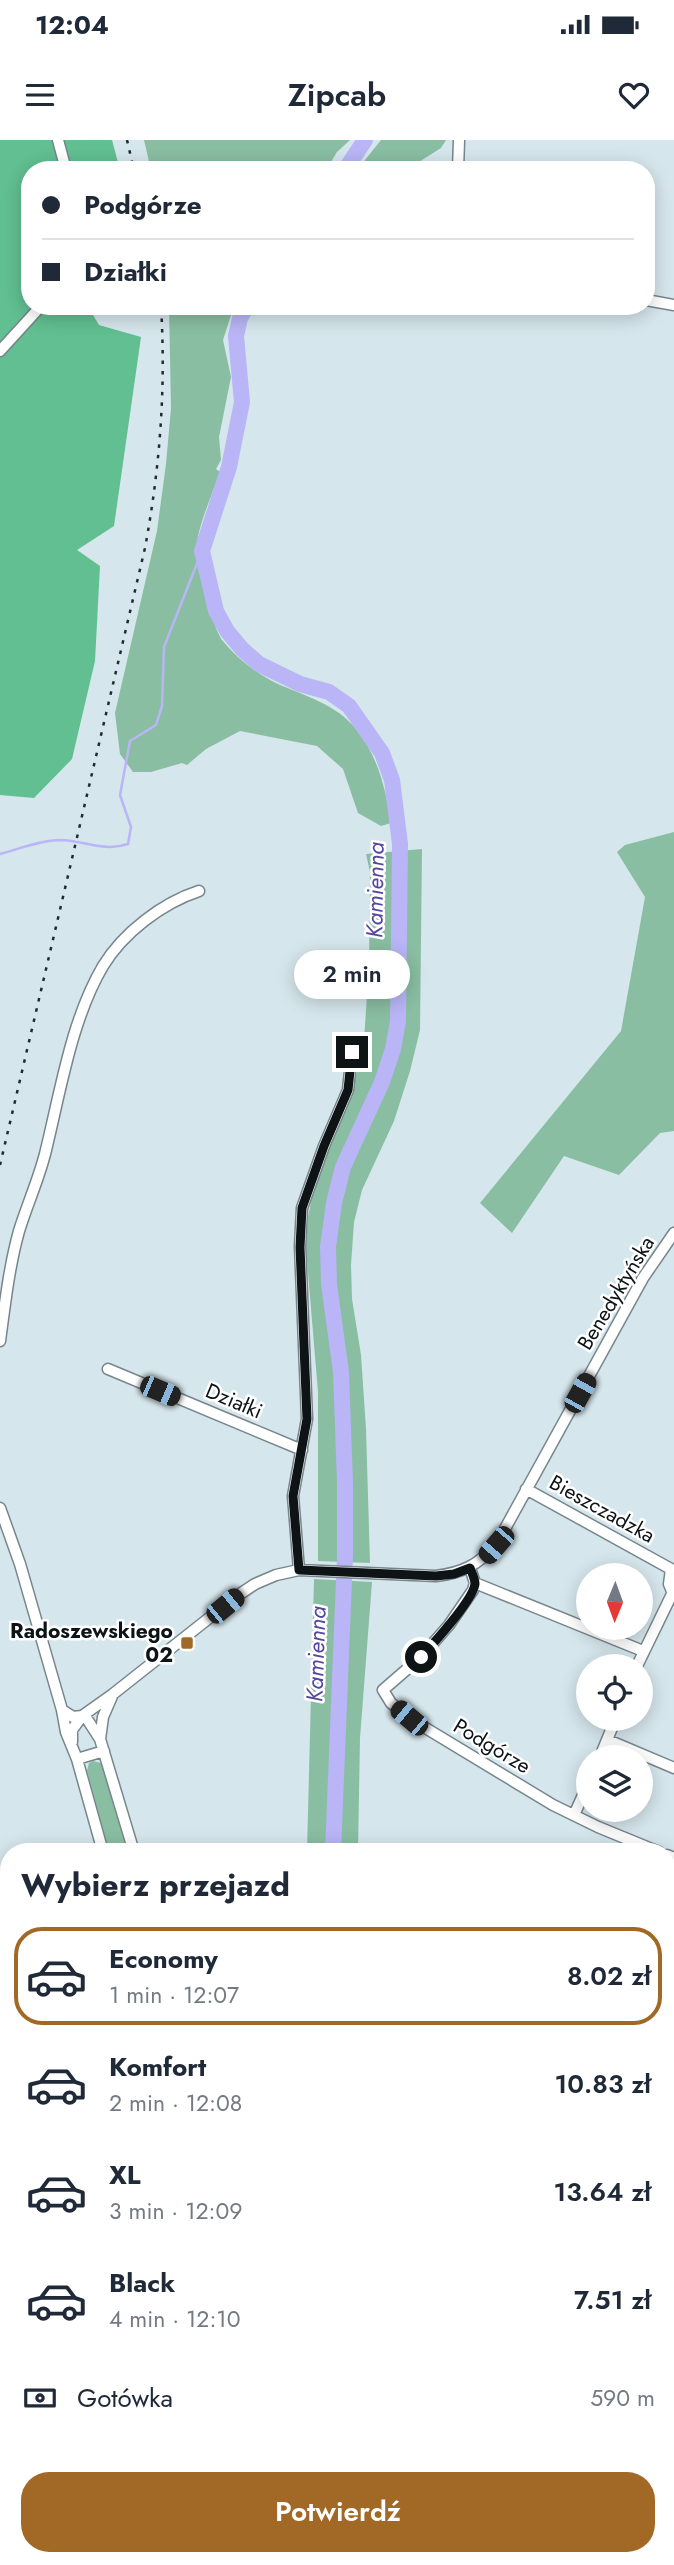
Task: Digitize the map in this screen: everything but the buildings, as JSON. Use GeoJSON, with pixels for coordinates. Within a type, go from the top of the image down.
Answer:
{"type":"FeatureCollection","features":[{"type":"Feature","properties":{"kind":"street"},"geometry":{"type":"LineString","coordinates":[[58,140],[64,161]]}},
{"type":"Feature","properties":{"kind":"street"},"geometry":{"type":"LineString","coordinates":[[458,161],[459,140]]}},
{"type":"Feature","properties":{"kind":"street"},"geometry":{"type":"LineString","coordinates":[[655,302],[674,305]]}},
{"type":"Feature","properties":{"kind":"street"},"geometry":{"type":"LineString","coordinates":[[0,351],[33,315]]}},
{"type":"Feature","properties":{"kind":"street"},"geometry":{"type":"LineString","coordinates":[[0,1341],[18,1233],[40,1172],[68,1060],[92,987],[104,965],[130,936],[162,910],[199,891]]}},
{"type":"Feature","properties":{"kind":"street"},"geometry":{"type":"LineString","coordinates":[[299,1570],[293,1496],[307,1419],[300,1247],[302,1208],[348,1090],[352,1052]]}},
{"type":"Feature","properties":{"kind":"street","name":"Benedyktyńska"},"geometry":{"type":"LineString","coordinates":[[82,1716],[237,1596],[276,1575],[313,1570],[436,1576],[454,1574],[470,1568],[484,1558],[496,1545],[643,1278],[674,1233]]}},
{"type":"Feature","properties":{"kind":"street","name":"Działki"},"geometry":{"type":"LineString","coordinates":[[110,1371],[302,1450]]}},
{"type":"Feature","properties":{"kind":"street","name":"Bieszczadzka"},"geometry":{"type":"LineString","coordinates":[[526,1489],[672,1567],[669,1584],[673,1595]]}},
{"type":"Feature","properties":{"kind":"street"},"geometry":{"type":"LineString","coordinates":[[0,1508],[20,1564],[66,1732],[72,1742],[100,1843]]}},
{"type":"Feature","properties":{"kind":"street"},"geometry":{"type":"LineString","coordinates":[[470,1568],[475,1583],[643,1651]]}},
{"type":"Feature","properties":{"kind":"street","name":"Podgórze"},"geometry":{"type":"LineString","coordinates":[[475,1583],[449,1625],[421,1657],[383,1690],[391,1703],[409,1718],[553,1805],[639,1843]]}},
{"type":"Feature","properties":{"kind":"street"},"geometry":{"type":"LineString","coordinates":[[642,1654],[673,1595]]}},
{"type":"Feature","properties":{"kind":"street"},"geometry":{"type":"LineString","coordinates":[[100,1739],[103,1717],[113,1694]]}},
{"type":"Feature","properties":{"kind":"street"},"geometry":{"type":"LineString","coordinates":[[62,1710],[73,1717],[82,1716],[87,1719],[100,1739],[131,1843]]}},
{"type":"Feature","properties":{"kind":"street"},"geometry":{"type":"LineString","coordinates":[[72,1742],[72,1730],[82,1716]]}},
{"type":"Feature","properties":{"kind":"street"},"geometry":{"type":"LineString","coordinates":[[606,1745],[611,1731]]}},
{"type":"Feature","properties":{"kind":"street"},"geometry":{"type":"LineString","coordinates":[[608,1740],[674,1768]]}},
{"type":"Feature","properties":{"kind":"street"},"geometry":{"type":"LineString","coordinates":[[77,1759],[104,1751]]}},
{"type":"Feature","properties":{"kind":"green space"},"geometry":{"type":"Polygon","coordinates":[[[0,140],[112,140],[118,161],[21,161],[21,315],[93,315],[99,325],[141,337],[114,526],[77,550],[100,566],[95,661],[72,759],[34,798],[0,795],[0,140]]]}},
{"type":"Feature","properties":{"kind":"green space"},"geometry":{"type":"Polygon","coordinates":[[[144,140],[350,140],[332,161],[149,161],[144,140]]]}},
{"type":"Feature","properties":{"kind":"green space"},"geometry":{"type":"Polygon","coordinates":[[[381,140],[446,140],[441,148],[420,161],[364,161],[381,140]]]}},
{"type":"Feature","properties":{"kind":"green space"},"geometry":{"type":"Polygon","coordinates":[[[169,315],[231,315],[223,340],[231,377],[219,437],[221,460],[216,469],[220,472],[203,518],[197,544],[214,623],[223,641],[255,671],[330,707],[356,729],[370,750],[380,774],[391,823],[381,826],[358,813],[343,769],[317,746],[240,731],[206,749],[187,765],[182,763],[151,772],[133,772],[120,754],[115,713],[157,531],[171,408],[169,315]]]}},
{"type":"Feature","properties":{"kind":"green space"},"geometry":{"type":"Polygon","coordinates":[[[674,832],[674,1131],[660,1133],[619,1175],[564,1156],[512,1233],[480,1203],[621,1031],[645,897],[617,852],[625,845],[674,832]]]}},
{"type":"Feature","properties":{"kind":"green space"},"geometry":{"type":"Polygon","coordinates":[[[422,849],[420,1030],[394,1121],[362,1190],[354,1222],[352,1299],[361,1355],[370,1563],[318,1561],[318,1392],[306,1249],[308,1217],[314,1187],[363,1056],[369,965],[370,872],[366,854],[422,849]]]}},
{"type":"Feature","properties":{"kind":"green space"},"geometry":{"type":"Polygon","coordinates":[[[314,1579],[372,1582],[360,1738],[358,1843],[307,1843],[314,1579]]]}},
{"type":"Feature","properties":{"kind":"green space"},"geometry":{"type":"Polygon","coordinates":[[[89,1763],[101,1763],[103,1767],[127,1843],[107,1843],[87,1771],[89,1763]]]}},
{"type":"Feature","properties":{"kind":"waterway","name":"Kamienna"},"geometry":{"type":"LineString","coordinates":[[351,161],[365,140]]}},
{"type":"Feature","properties":{"kind":"waterway","name":"Kamienna"},"geometry":{"type":"LineString","coordinates":[[242,315],[236,336],[242,402],[229,467],[202,551],[216,611],[227,631],[259,664],[300,684],[329,692],[349,706],[382,753],[392,780],[400,844],[398,1021],[393,1049],[382,1082],[343,1167],[334,1203],[328,1247],[329,1284],[341,1372],[345,1483],[345,1555],[333,1843]]}},
{"type":"Feature","properties":{"kind":"waterway"},"geometry":{"type":"LineString","coordinates":[[0,854],[53,840],[103,847],[128,844],[131,827],[120,795],[130,741],[156,725],[162,706],[164,647],[202,551]]}},
{"type":"Feature","properties":{"kind":"railway"},"geometry":{"type":"LineString","coordinates":[[127,140],[132,161]]}},
{"type":"Feature","properties":{"kind":"railway"},"geometry":{"type":"LineString","coordinates":[[0,1165],[145,548],[155,488],[160,427],[163,367],[161,315]]}},
{"type":"Feature","properties":{"kind":"place","name":"Radoszewskiego 02"},"geometry":{"type":"Point","coordinates":[187,1643]}},
{"type":"Feature","properties":{"kind":"route"},"geometry":{"type":"LineString","coordinates":[[352,1052],[348,1090],[302,1208],[300,1247],[307,1419],[293,1496],[299,1570],[436,1576],[454,1574],[470,1568],[475,1583],[473,1590],[449,1625],[421,1657]]}}]}
